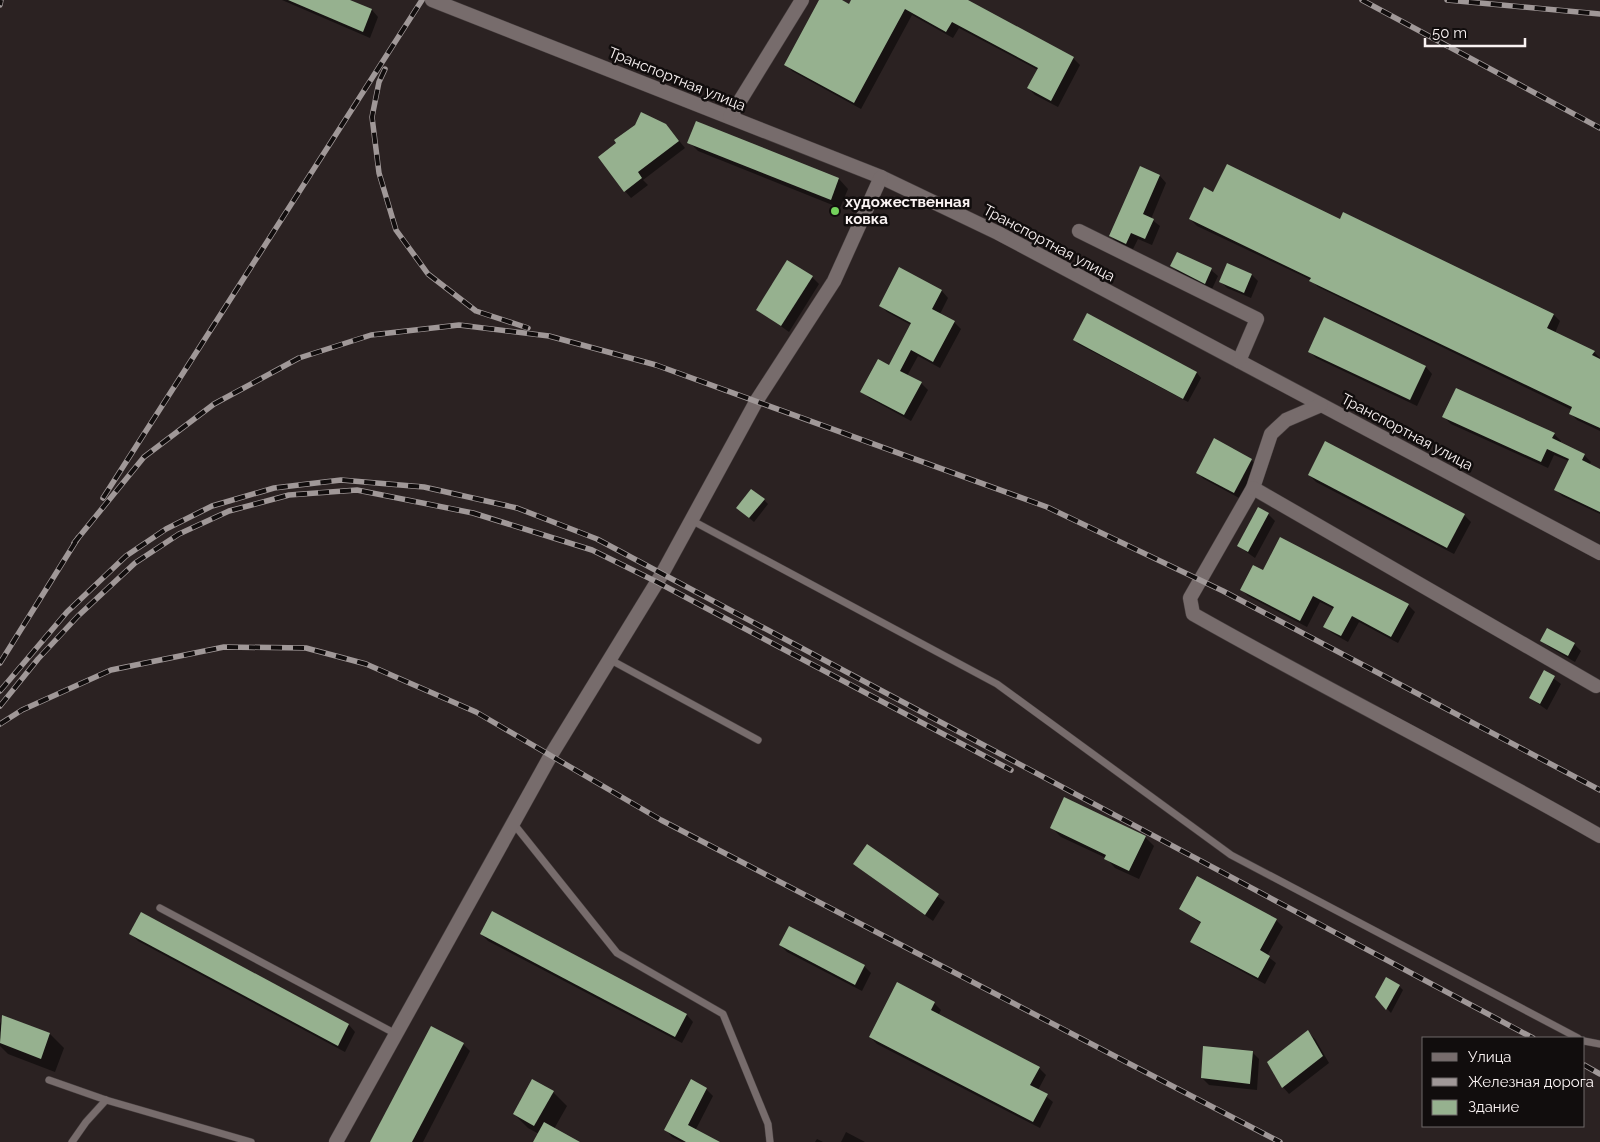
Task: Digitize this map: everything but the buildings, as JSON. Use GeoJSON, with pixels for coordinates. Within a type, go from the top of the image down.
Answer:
{"type":"FeatureCollection","features":[{"type":"Feature","properties":{"kind":"street","name":"Транспортная улица"},"geometry":{"type":"LineString","coordinates":[[432,0],[881,177],[998,233],[1600,553]]}},
{"type":"Feature","properties":{"kind":"street"},"geometry":{"type":"LineString","coordinates":[[730,117],[802,0]]}},
{"type":"Feature","properties":{"kind":"street"},"geometry":{"type":"LineString","coordinates":[[336,1142],[551,755],[662,574],[757,400],[834,281],[881,177]]}},
{"type":"Feature","properties":{"kind":"street"},"geometry":{"type":"LineString","coordinates":[[1079,232],[1257,319],[1239,362]]}},
{"type":"Feature","properties":{"kind":"street"},"geometry":{"type":"LineString","coordinates":[[1320,405],[1286,420],[1271,434],[1253,488],[1190,598],[1192,614],[1298,673],[1400,725],[1600,836]]}},
{"type":"Feature","properties":{"kind":"street"},"geometry":{"type":"LineString","coordinates":[[1253,488],[1596,686]]}},
{"type":"Feature","properties":{"kind":"lane"},"geometry":{"type":"LineString","coordinates":[[691,520],[997,684],[1231,855],[1576,1037]]}},
{"type":"Feature","properties":{"kind":"lane"},"geometry":{"type":"LineString","coordinates":[[609,659],[758,740]]}},
{"type":"Feature","properties":{"kind":"lane"},"geometry":{"type":"LineString","coordinates":[[513,823],[616,953],[724,1014],[768,1124],[770,1142]]}},
{"type":"Feature","properties":{"kind":"lane"},"geometry":{"type":"LineString","coordinates":[[160,908],[396,1034]]}},
{"type":"Feature","properties":{"kind":"lane"},"geometry":{"type":"LineString","coordinates":[[1585,1041],[1600,1044]]}},
{"type":"Feature","properties":{"kind":"lane"},"geometry":{"type":"LineString","coordinates":[[49,1080],[106,1100],[252,1142]]}},
{"type":"Feature","properties":{"kind":"lane"},"geometry":{"type":"LineString","coordinates":[[72,1142],[86,1122],[106,1100]]}},
{"type":"Feature","properties":{"kind":"railway"},"geometry":{"type":"LineString","coordinates":[[0,5],[1,0]]}},
{"type":"Feature","properties":{"kind":"railway"},"geometry":{"type":"LineString","coordinates":[[103,498],[422,0]]}},
{"type":"Feature","properties":{"kind":"railway"},"geometry":{"type":"LineString","coordinates":[[1362,0],[1600,128]]}},
{"type":"Feature","properties":{"kind":"railway"},"geometry":{"type":"LineString","coordinates":[[1447,0],[1600,14]]}},
{"type":"Feature","properties":{"kind":"railway"},"geometry":{"type":"LineString","coordinates":[[385,69],[379,82],[372,117],[379,173],[396,230],[428,274],[476,311],[528,328]]}},
{"type":"Feature","properties":{"kind":"railway"},"geometry":{"type":"LineString","coordinates":[[74,543],[144,457],[214,404],[299,358],[371,335],[459,325],[549,336],[656,365],[1047,507],[1223,591],[1600,790]]}},
{"type":"Feature","properties":{"kind":"railway"},"geometry":{"type":"LineString","coordinates":[[0,691],[67,612],[126,556],[166,529],[212,506],[274,488],[341,480],[424,487],[517,508],[597,539],[1531,1037]]}},
{"type":"Feature","properties":{"kind":"railway"},"geometry":{"type":"LineString","coordinates":[[0,706],[38,659],[78,616],[135,563],[179,534],[229,511],[289,495],[357,490],[473,513],[592,550],[657,582],[1011,770]]}},
{"type":"Feature","properties":{"kind":"railway"},"geometry":{"type":"LineString","coordinates":[[0,663],[78,538]]}},
{"type":"Feature","properties":{"kind":"railway"},"geometry":{"type":"LineString","coordinates":[[0,724],[22,710],[111,670],[224,647],[306,648],[366,664],[476,712],[661,820],[1280,1142]]}},
{"type":"Feature","properties":{"kind":"railway"},"geometry":{"type":"LineString","coordinates":[[1585,1066],[1600,1074]]}},
{"type":"Feature","properties":{"kind":"place","name":"художественная ковка"},"geometry":{"type":"Point","coordinates":[835,211]}}]}
